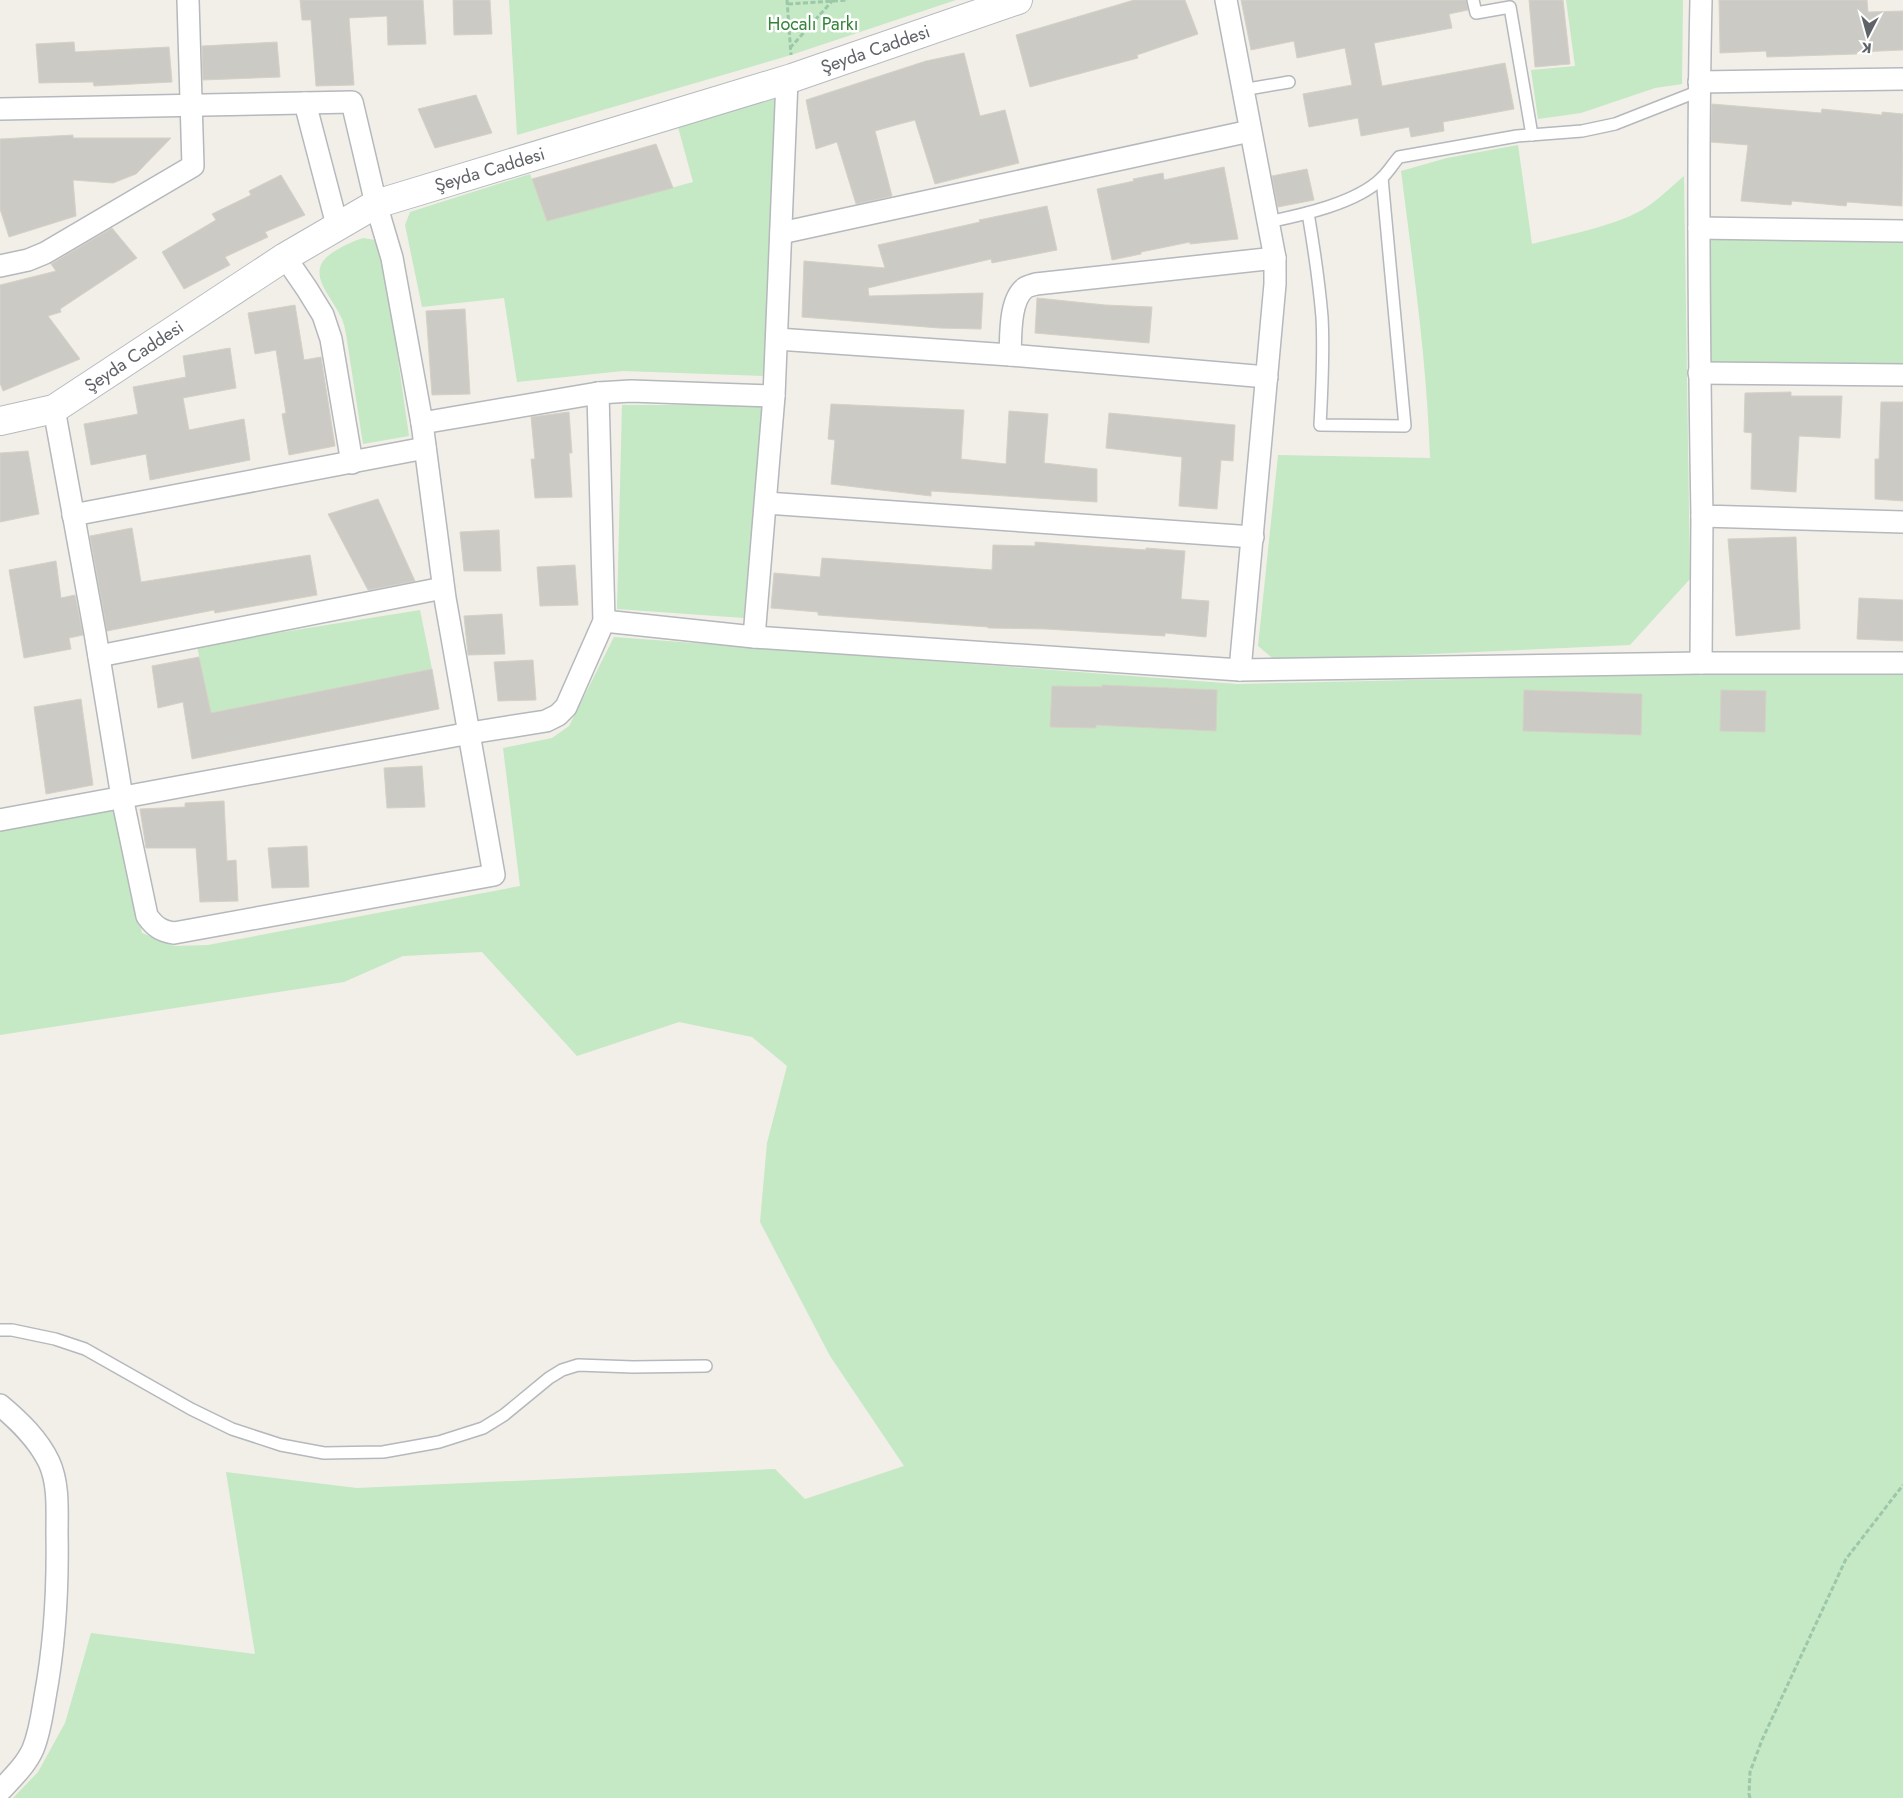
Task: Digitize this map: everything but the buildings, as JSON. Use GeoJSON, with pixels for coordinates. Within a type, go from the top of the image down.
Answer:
{"type":"FeatureCollection","features":[{"type":"Feature","properties":{"kind":"main road","name":"Şeyda Caddesi"},"geometry":{"type":"LineString","coordinates":[[0,422],[54,409],[285,257],[376,204],[790,79],[1018,0]]}},
{"type":"Feature","properties":{"kind":"street"},"geometry":{"type":"LineString","coordinates":[[0,266],[28,260],[45,253],[194,166],[188,0]]}},
{"type":"Feature","properties":{"kind":"street"},"geometry":{"type":"LineString","coordinates":[[1226,0],[1275,258],[1275,284],[1240,670]]}},
{"type":"Feature","properties":{"kind":"street"},"geometry":{"type":"LineString","coordinates":[[1701,0],[1699,86],[1699,373],[1702,516],[1701,663]]}},
{"type":"Feature","properties":{"kind":"street"},"geometry":{"type":"LineString","coordinates":[[754,637],[774,396],[790,79]]}},
{"type":"Feature","properties":{"kind":"street"},"geometry":{"type":"LineString","coordinates":[[1699,86],[1903,79]]}},
{"type":"Feature","properties":{"kind":"street"},"geometry":{"type":"LineString","coordinates":[[0,109],[352,102],[376,204],[392,258],[422,423],[443,588],[494,875],[174,933],[165,932],[155,927],[147,916],[122,797],[99,656],[54,409]]}},
{"type":"Feature","properties":{"kind":"street"},"geometry":{"type":"LineString","coordinates":[[305,103],[337,225]]}},
{"type":"Feature","properties":{"kind":"street"},"geometry":{"type":"LineString","coordinates":[[781,233],[1250,131]]}},
{"type":"Feature","properties":{"kind":"street"},"geometry":{"type":"LineString","coordinates":[[1699,228],[1903,231]]}},
{"type":"Feature","properties":{"kind":"street"},"geometry":{"type":"LineString","coordinates":[[285,257],[323,316],[331,339],[352,463]]}},
{"type":"Feature","properties":{"kind":"street"},"geometry":{"type":"LineString","coordinates":[[1010,356],[1014,308],[1018,296],[1026,288],[1036,284],[1275,258]]}},
{"type":"Feature","properties":{"kind":"street"},"geometry":{"type":"LineString","coordinates":[[777,339],[1267,377]]}},
{"type":"Feature","properties":{"kind":"street"},"geometry":{"type":"LineString","coordinates":[[1699,373],[1903,375]]}},
{"type":"Feature","properties":{"kind":"street"},"geometry":{"type":"LineString","coordinates":[[422,423],[598,393],[631,391],[774,396]]}},
{"type":"Feature","properties":{"kind":"street"},"geometry":{"type":"LineString","coordinates":[[0,820],[470,733],[546,721],[558,715],[566,707],[604,621],[598,393]]}},
{"type":"Feature","properties":{"kind":"street"},"geometry":{"type":"LineString","coordinates":[[74,515],[425,448]]}},
{"type":"Feature","properties":{"kind":"street"},"geometry":{"type":"LineString","coordinates":[[766,503],[1253,537]]}},
{"type":"Feature","properties":{"kind":"street"},"geometry":{"type":"LineString","coordinates":[[1702,516],[1903,522]]}},
{"type":"Feature","properties":{"kind":"street"},"geometry":{"type":"LineString","coordinates":[[99,656],[443,588]]}},
{"type":"Feature","properties":{"kind":"street"},"geometry":{"type":"LineString","coordinates":[[604,621],[754,637],[1240,670],[1701,663],[1903,663]]}},
{"type":"Feature","properties":{"kind":"street"},"geometry":{"type":"LineString","coordinates":[[0,1405],[19,1421],[40,1446],[50,1464],[57,1494],[58,1558],[56,1609],[48,1681],[40,1729],[32,1750],[19,1770],[0,1790]]}},
{"type":"Feature","properties":{"kind":"lane"},"geometry":{"type":"LineString","coordinates":[[1473,0],[1476,13],[1510,7],[1532,135]]}},
{"type":"Feature","properties":{"kind":"lane"},"geometry":{"type":"LineString","coordinates":[[1242,90],[1289,82]]}},
{"type":"Feature","properties":{"kind":"lane"},"geometry":{"type":"LineString","coordinates":[[1268,222],[1308,213],[1365,191],[1382,178],[1398,157],[1516,136],[1582,131],[1616,124],[1699,86]]}},
{"type":"Feature","properties":{"kind":"lane"},"geometry":{"type":"LineString","coordinates":[[1308,213],[1322,318],[1323,372],[1320,425],[1404,426],[1382,178]]}},
{"type":"Feature","properties":{"kind":"lane"},"geometry":{"type":"LineString","coordinates":[[0,1330],[12,1330],[85,1349],[190,1409],[232,1429],[280,1446],[324,1453],[383,1452],[439,1442],[483,1428],[504,1414],[549,1378],[562,1370],[578,1365],[633,1367],[706,1366]]}},
{"type":"Feature","properties":{"kind":"path"},"geometry":{"type":"LineString","coordinates":[[790,79],[788,2],[848,0]]}},
{"type":"Feature","properties":{"kind":"path"},"geometry":{"type":"LineString","coordinates":[[790,48],[832,1]]}},
{"type":"Feature","properties":{"kind":"path"},"geometry":{"type":"LineString","coordinates":[[1750,1798],[1750,1772],[1762,1740],[1846,1559],[1903,1485]]}},
{"type":"Feature","properties":{"kind":"green space","name":"Hocalı Parkı"},"geometry":{"type":"Polygon","coordinates":[[[509,0],[956,0],[791,55],[517,135],[509,0]]]}},
{"type":"Feature","properties":{"kind":"green space"},"geometry":{"type":"Polygon","coordinates":[[[1566,0],[1683,0],[1682,84],[1655,88],[1581,113],[1538,119],[1531,70],[1575,66],[1566,0]]]}},
{"type":"Feature","properties":{"kind":"green space"},"geometry":{"type":"Polygon","coordinates":[[[778,95],[765,376],[623,371],[517,382],[504,298],[422,307],[405,225],[410,212],[530,174],[547,221],[693,182],[678,127],[778,95]]]}},
{"type":"Feature","properties":{"kind":"green space"},"geometry":{"type":"Polygon","coordinates":[[[1518,145],[1532,244],[1588,230],[1630,216],[1653,202],[1684,176],[1690,579],[1630,645],[1276,661],[1258,646],[1278,455],[1430,458],[1423,350],[1401,171],[1447,158],[1518,145]]]}},
{"type":"Feature","properties":{"kind":"green space"},"geometry":{"type":"Polygon","coordinates":[[[1699,228],[1903,231],[1903,375],[1699,373],[1699,228]]]}},
{"type":"Feature","properties":{"kind":"green space"},"geometry":{"type":"Polygon","coordinates":[[[363,238],[375,240],[383,255],[409,436],[363,444],[346,334],[342,319],[322,284],[320,267],[325,259],[335,251],[363,238]]]}},
{"type":"Feature","properties":{"kind":"green space"},"geometry":{"type":"Polygon","coordinates":[[[622,405],[762,405],[744,618],[617,609],[622,405]]]}},
{"type":"Feature","properties":{"kind":"green space"},"geometry":{"type":"Polygon","coordinates":[[[420,610],[432,669],[211,713],[197,646],[420,610]]]}},
{"type":"Feature","properties":{"kind":"green space"},"geometry":{"type":"Polygon","coordinates":[[[614,637],[1237,684],[1903,669],[1903,1798],[13,1798],[38,1772],[65,1723],[91,1633],[255,1654],[226,1472],[357,1488],[775,1469],[805,1499],[904,1466],[830,1356],[760,1222],[767,1143],[787,1066],[752,1037],[679,1022],[577,1056],[482,952],[403,956],[344,982],[0,1035],[0,828],[115,804],[142,933],[175,946],[208,945],[520,886],[503,748],[552,738],[569,726],[614,637]]]}}]}
